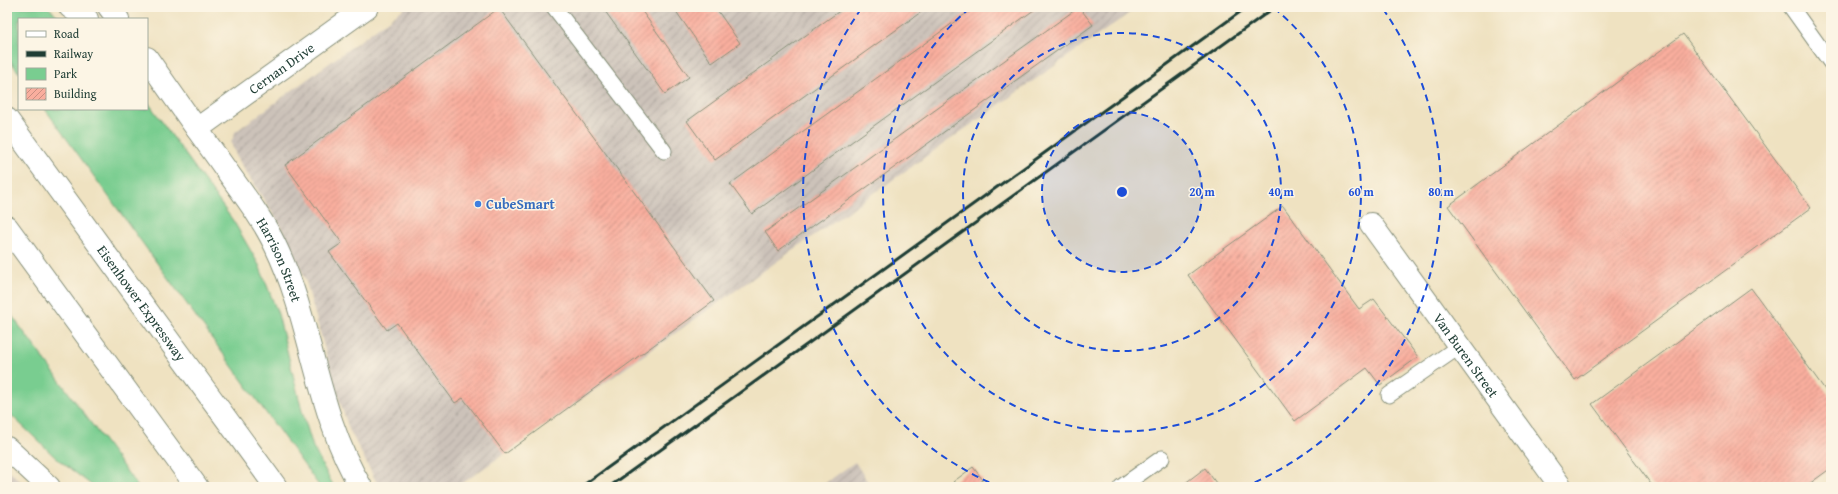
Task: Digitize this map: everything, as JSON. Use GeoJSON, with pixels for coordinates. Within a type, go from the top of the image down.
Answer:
{"type":"FeatureCollection","features":[{"type":"Feature","properties":{"kind":"main road"},"geometry":{"type":"LineString","coordinates":[[70,7],[86,18]]}},
{"type":"Feature","properties":{"kind":"main road"},"geometry":{"type":"LineString","coordinates":[[110,7],[117,18]]}},
{"type":"Feature","properties":{"kind":"main road","name":"Cernan Drive"},"geometry":{"type":"LineString","coordinates":[[196,129],[367,7]]}},
{"type":"Feature","properties":{"kind":"main road","name":"Harrison Street"},"geometry":{"type":"LineString","coordinates":[[148,59],[252,206],[275,246],[296,302],[334,430],[361,487]]}},
{"type":"Feature","properties":{"kind":"main road","name":"Eisenhower Expressway"},"geometry":{"type":"LineString","coordinates":[[7,118],[276,487]]}},
{"type":"Feature","properties":{"kind":"main road","name":"Van Buren Street"},"geometry":{"type":"LineString","coordinates":[[1370,224],[1561,487]]}},
{"type":"Feature","properties":{"kind":"main road"},"geometry":{"type":"LineString","coordinates":[[7,227],[197,487]]}},
{"type":"Feature","properties":{"kind":"main road"},"geometry":{"type":"LineString","coordinates":[[7,448],[50,487]]}},
{"type":"Feature","properties":{"kind":"lane"},"geometry":{"type":"LineString","coordinates":[[554,7],[664,151]]}},
{"type":"Feature","properties":{"kind":"lane"},"geometry":{"type":"LineString","coordinates":[[1791,7],[1831,63]]}},
{"type":"Feature","properties":{"kind":"lane"},"geometry":{"type":"LineString","coordinates":[[1389,396],[1460,346]]}},
{"type":"Feature","properties":{"kind":"lane"},"geometry":{"type":"LineString","coordinates":[[1121,487],[1162,458]]}},
{"type":"Feature","properties":{"kind":"shaded area"},"geometry":{"type":"Polygon","coordinates":[[[406,7],[1138,7],[457,487],[379,487],[349,429],[337,393],[305,278],[279,223],[237,158],[231,143],[235,132],[406,7]]]}},
{"type":"Feature","properties":{"kind":"shaded area"},"geometry":{"type":"Polygon","coordinates":[[[855,462],[871,487],[820,487],[855,462]]]}},
{"type":"Feature","properties":{"kind":"shaded area"},"geometry":{"type":"Polygon","coordinates":[[[7,469],[19,480],[28,487],[7,487],[7,469]]]}},
{"type":"Feature","properties":{"kind":"green space"},"geometry":{"type":"Polygon","coordinates":[[[7,7],[48,7],[60,18],[18,18],[18,72],[7,56],[7,7]]]}},
{"type":"Feature","properties":{"kind":"green space"},"geometry":{"type":"Polygon","coordinates":[[[148,102],[234,222],[259,265],[278,314],[302,411],[313,447],[334,487],[320,487],[46,110],[148,110],[148,102]]]}},
{"type":"Feature","properties":{"kind":"green space"},"geometry":{"type":"Polygon","coordinates":[[[7,309],[138,487],[94,487],[55,457],[8,412],[7,309]]]}},
{"type":"Feature","properties":{"kind":"building"},"geometry":{"type":"Polygon","coordinates":[[[602,7],[639,7],[689,77],[665,94],[602,7]]]}},
{"type":"Feature","properties":{"kind":"building"},"geometry":{"type":"Polygon","coordinates":[[[673,7],[715,7],[740,43],[712,63],[673,7]]]}},
{"type":"Feature","properties":{"kind":"building"},"geometry":{"type":"Polygon","coordinates":[[[845,7],[928,7],[715,160],[687,121],[845,7]]]}},
{"type":"Feature","properties":{"kind":"building"},"geometry":{"type":"Polygon","coordinates":[[[975,7],[1038,7],[752,214],[730,184],[975,7]]]}},
{"type":"Feature","properties":{"kind":"building"},"geometry":{"type":"Polygon","coordinates":[[[1079,7],[1093,25],[778,251],[765,232],[1079,7]]]}},
{"type":"Feature","properties":{"kind":"building","name":"CubeSmart"},"geometry":{"type":"Polygon","coordinates":[[[499,8],[714,301],[505,454],[463,398],[455,403],[397,323],[387,330],[329,252],[342,243],[285,165],[499,8]]]}},
{"type":"Feature","properties":{"kind":"building"},"geometry":{"type":"Polygon","coordinates":[[[1683,34],[1811,208],[1575,380],[1448,206],[1683,34]]]}},
{"type":"Feature","properties":{"kind":"building"},"geometry":{"type":"Polygon","coordinates":[[[1283,206],[1359,309],[1374,299],[1418,357],[1380,385],[1367,368],[1295,421],[1188,275],[1283,206]]]}},
{"type":"Feature","properties":{"kind":"building"},"geometry":{"type":"Polygon","coordinates":[[[1751,288],[1831,398],[1831,468],[1805,487],[1653,487],[1592,404],[1751,288]]]}},
{"type":"Feature","properties":{"kind":"building"},"geometry":{"type":"Polygon","coordinates":[[[973,467],[983,480],[973,487],[957,487],[953,482],[973,467]]]}},
{"type":"Feature","properties":{"kind":"building"},"geometry":{"type":"Polygon","coordinates":[[[1205,468],[1219,487],[1180,487],[1205,468]]]}},
{"type":"Feature","properties":{"kind":"railway"},"geometry":{"type":"LineString","coordinates":[[581,487],[1247,7]]}},
{"type":"Feature","properties":{"kind":"railway"},"geometry":{"type":"LineString","coordinates":[[609,487],[1275,7]]}},
{"type":"Feature","properties":{"kind":"place","name":"CubeSmart"},"geometry":{"type":"Point","coordinates":[478,204]}}]}
